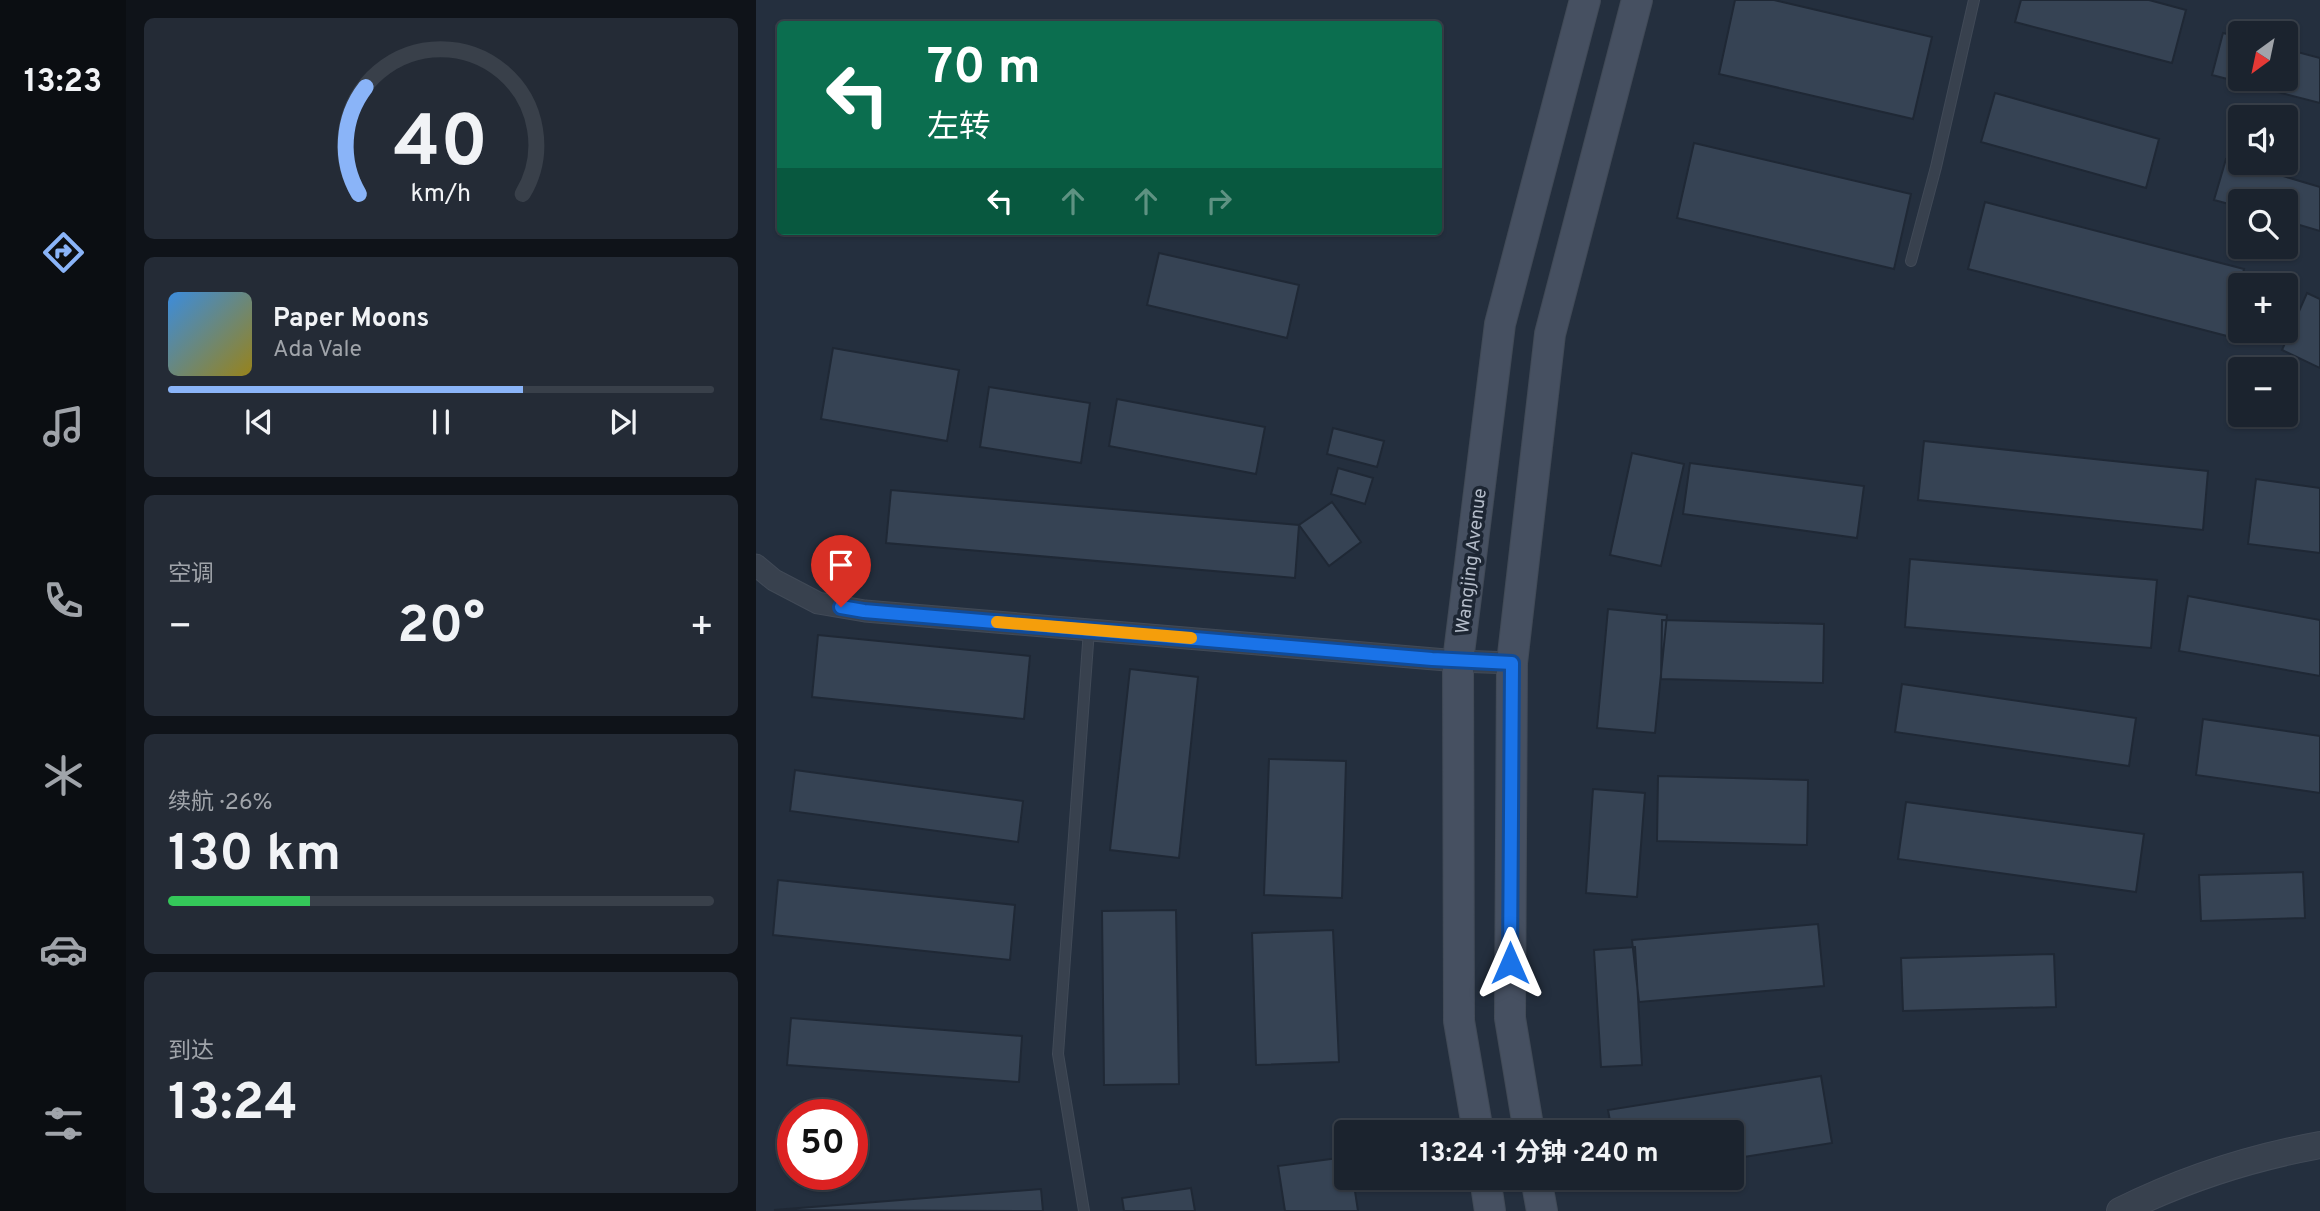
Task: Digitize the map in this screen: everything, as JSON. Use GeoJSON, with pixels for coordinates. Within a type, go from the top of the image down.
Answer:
{"type":"FeatureCollection","features":[{"type":"Feature","properties":{"kind":"main road","name":"Wangjing Avenue"},"geometry":{"type":"LineString","coordinates":[[1476,1120],[1459,1021],[1458,661],[1500,324],[1585,0]]}},
{"type":"Feature","properties":{"kind":"main road"},"geometry":{"type":"LineString","coordinates":[[1527,1120],[1510,1018],[1512,663],[1550,334],[1637,0]]}},
{"type":"Feature","properties":{"kind":"main road"},"geometry":{"type":"LineString","coordinates":[[1487,1190],[1490,1211]]}},
{"type":"Feature","properties":{"kind":"main road"},"geometry":{"type":"LineString","coordinates":[[1538,1190],[1542,1211]]}},
{"type":"Feature","properties":{"kind":"street"},"geometry":{"type":"LineString","coordinates":[[756,565],[774,580],[818,603],[864,611],[1458,661],[1512,663]]}},
{"type":"Feature","properties":{"kind":"street"},"geometry":{"type":"LineString","coordinates":[[2120,1211],[2193,1178],[2234,1164],[2320,1145]]}},
{"type":"Feature","properties":{"kind":"lane"},"geometry":{"type":"LineString","coordinates":[[1911,261],[1936,167],[1974,0]]}},
{"type":"Feature","properties":{"kind":"lane"},"geometry":{"type":"LineString","coordinates":[[1084,1211],[1058,1054],[1089,630]]}},
{"type":"Feature","properties":{"kind":"building"},"geometry":{"type":"Polygon","coordinates":[[[1735,0],[1774,0],[1932,37],[1913,119],[1719,74],[1735,0]]]}},
{"type":"Feature","properties":{"kind":"building"},"geometry":{"type":"Polygon","coordinates":[[[2021,0],[2149,0],[2186,10],[2172,63],[2015,22],[2021,0]]]}},
{"type":"Feature","properties":{"kind":"building"},"geometry":{"type":"Polygon","coordinates":[[[2223,33],[2228,34],[2228,79],[2212,75],[2223,33]]]}},
{"type":"Feature","properties":{"kind":"building"},"geometry":{"type":"Polygon","coordinates":[[[2298,52],[2320,58],[2320,103],[2274,91],[2298,91],[2298,52]]]}},
{"type":"Feature","properties":{"kind":"building"},"geometry":{"type":"Polygon","coordinates":[[[1995,93],[2159,139],[2146,188],[1981,142],[1995,93]]]}},
{"type":"Feature","properties":{"kind":"building"},"geometry":{"type":"Polygon","coordinates":[[[1694,143],[1911,194],[1894,269],[1677,218],[1694,143]]]}},
{"type":"Feature","properties":{"kind":"building"},"geometry":{"type":"Polygon","coordinates":[[[2226,159],[2228,175],[2280,175],[2320,187],[2320,231],[2298,225],[2298,189],[2228,189],[2228,204],[2214,200],[2226,159]]]}},
{"type":"Feature","properties":{"kind":"building"},"geometry":{"type":"Polygon","coordinates":[[[1985,202],[2244,269],[2243,273],[2228,273],[2227,336],[1968,269],[1985,202]]]}},
{"type":"Feature","properties":{"kind":"building"},"geometry":{"type":"Polygon","coordinates":[[[1159,253],[1299,285],[1287,338],[1147,305],[1159,253]]]}},
{"type":"Feature","properties":{"kind":"building"},"geometry":{"type":"Polygon","coordinates":[[[2307,293],[2320,299],[2320,368],[2282,350],[2285,343],[2298,343],[2298,314],[2307,293]]]}},
{"type":"Feature","properties":{"kind":"building"},"geometry":{"type":"Polygon","coordinates":[[[833,348],[959,370],[947,441],[821,419],[833,348]]]}},
{"type":"Feature","properties":{"kind":"building"},"geometry":{"type":"Polygon","coordinates":[[[989,387],[1090,403],[1081,463],[980,447],[989,387]]]}},
{"type":"Feature","properties":{"kind":"building"},"geometry":{"type":"Polygon","coordinates":[[[1117,399],[1265,427],[1256,474],[1109,446],[1117,399]]]}},
{"type":"Feature","properties":{"kind":"building"},"geometry":{"type":"Polygon","coordinates":[[[1333,428],[1384,441],[1377,467],[1327,454],[1333,428]]]}},
{"type":"Feature","properties":{"kind":"building"},"geometry":{"type":"Polygon","coordinates":[[[1924,441],[2208,471],[2203,530],[1918,500],[1924,441]]]}},
{"type":"Feature","properties":{"kind":"building"},"geometry":{"type":"Polygon","coordinates":[[[1632,453],[1684,464],[1661,566],[1610,555],[1632,453]]]}},
{"type":"Feature","properties":{"kind":"building"},"geometry":{"type":"Polygon","coordinates":[[[1690,463],[1864,486],[1857,538],[1683,514],[1690,463]]]}},
{"type":"Feature","properties":{"kind":"building"},"geometry":{"type":"Polygon","coordinates":[[[1338,468],[1373,478],[1365,504],[1331,494],[1338,468]]]}},
{"type":"Feature","properties":{"kind":"building"},"geometry":{"type":"Polygon","coordinates":[[[2256,479],[2320,488],[2320,553],[2248,544],[2256,479]]]}},
{"type":"Feature","properties":{"kind":"building"},"geometry":{"type":"Polygon","coordinates":[[[891,490],[1299,525],[1295,578],[886,543],[891,490]]]}},
{"type":"Feature","properties":{"kind":"building"},"geometry":{"type":"Polygon","coordinates":[[[1332,502],[1361,542],[1329,566],[1299,525],[1332,502]]]}},
{"type":"Feature","properties":{"kind":"building"},"geometry":{"type":"Polygon","coordinates":[[[1910,559],[2157,580],[2151,648],[1905,627],[1910,559]]]}},
{"type":"Feature","properties":{"kind":"building"},"geometry":{"type":"Polygon","coordinates":[[[2188,596],[2320,620],[2320,676],[2179,651],[2188,596]]]}},
{"type":"Feature","properties":{"kind":"building"},"geometry":{"type":"Polygon","coordinates":[[[1608,609],[1667,615],[1655,733],[1597,728],[1608,609]]]}},
{"type":"Feature","properties":{"kind":"building"},"geometry":{"type":"Polygon","coordinates":[[[1662,620],[1824,624],[1823,683],[1661,679],[1662,620]]]}},
{"type":"Feature","properties":{"kind":"building"},"geometry":{"type":"Polygon","coordinates":[[[818,635],[1030,656],[1024,719],[812,697],[818,635]]]}},
{"type":"Feature","properties":{"kind":"building"},"geometry":{"type":"Polygon","coordinates":[[[1130,669],[1198,677],[1179,858],[1110,850],[1130,669]]]}},
{"type":"Feature","properties":{"kind":"building"},"geometry":{"type":"Polygon","coordinates":[[[1902,684],[2136,718],[2129,766],[1895,732],[1902,684]]]}},
{"type":"Feature","properties":{"kind":"building"},"geometry":{"type":"Polygon","coordinates":[[[2203,719],[2320,736],[2320,793],[2196,775],[2203,719]]]}},
{"type":"Feature","properties":{"kind":"building"},"geometry":{"type":"Polygon","coordinates":[[[1269,759],[1346,761],[1342,898],[1264,895],[1269,759]]]}},
{"type":"Feature","properties":{"kind":"building"},"geometry":{"type":"Polygon","coordinates":[[[795,770],[1023,801],[1018,842],[790,811],[795,770]]]}},
{"type":"Feature","properties":{"kind":"building"},"geometry":{"type":"Polygon","coordinates":[[[1658,776],[1808,780],[1807,845],[1657,841],[1658,776]]]}},
{"type":"Feature","properties":{"kind":"building"},"geometry":{"type":"Polygon","coordinates":[[[1593,789],[1645,793],[1637,897],[1586,893],[1593,789]]]}},
{"type":"Feature","properties":{"kind":"building"},"geometry":{"type":"Polygon","coordinates":[[[1906,802],[2144,834],[2136,892],[1898,859],[1906,802]]]}},
{"type":"Feature","properties":{"kind":"building"},"geometry":{"type":"Polygon","coordinates":[[[2303,872],[2305,918],[2201,921],[2199,875],[2303,872]]]}},
{"type":"Feature","properties":{"kind":"building"},"geometry":{"type":"Polygon","coordinates":[[[778,880],[1015,905],[1010,960],[773,935],[778,880]]]}},
{"type":"Feature","properties":{"kind":"building"},"geometry":{"type":"Polygon","coordinates":[[[1176,910],[1179,1084],[1104,1085],[1102,911],[1176,910]]]}},
{"type":"Feature","properties":{"kind":"building"},"geometry":{"type":"Polygon","coordinates":[[[1818,924],[1824,986],[1639,1002],[1632,940],[1818,924]]]}},
{"type":"Feature","properties":{"kind":"building"},"geometry":{"type":"Polygon","coordinates":[[[1333,930],[1339,1062],[1256,1065],[1252,933],[1333,930]]]}},
{"type":"Feature","properties":{"kind":"building"},"geometry":{"type":"Polygon","coordinates":[[[1635,947],[1642,1065],[1601,1067],[1594,950],[1635,947]]]}},
{"type":"Feature","properties":{"kind":"building"},"geometry":{"type":"Polygon","coordinates":[[[2054,954],[2056,1007],[1903,1011],[1901,958],[2054,954]]]}},
{"type":"Feature","properties":{"kind":"building"},"geometry":{"type":"Polygon","coordinates":[[[791,1018],[1022,1036],[1019,1082],[787,1065],[791,1018]]]}},
{"type":"Feature","properties":{"kind":"building"},"geometry":{"type":"Polygon","coordinates":[[[1821,1076],[1832,1143],[1744,1157],[1744,1120],[1610,1120],[1608,1110],[1821,1076]]]}},
{"type":"Feature","properties":{"kind":"building"},"geometry":{"type":"Polygon","coordinates":[[[1334,1159],[1334,1190],[1355,1190],[1358,1211],[1285,1211],[1278,1166],[1334,1159]]]}},
{"type":"Feature","properties":{"kind":"building"},"geometry":{"type":"Polygon","coordinates":[[[1191,1188],[1195,1211],[1124,1211],[1122,1198],[1191,1188]]]}},
{"type":"Feature","properties":{"kind":"building"},"geometry":{"type":"Polygon","coordinates":[[[1041,1189],[1043,1211],[774,1210],[1041,1189]]]}},
{"type":"Feature","properties":{"kind":"slow traffic"},"geometry":{"type":"LineString","coordinates":[[997,622],[1191,638]]}},
{"type":"Feature","properties":{"kind":"route"},"geometry":{"type":"LineString","coordinates":[[841,607],[1432,659],[1512,663],[1510,963]]}}]}
